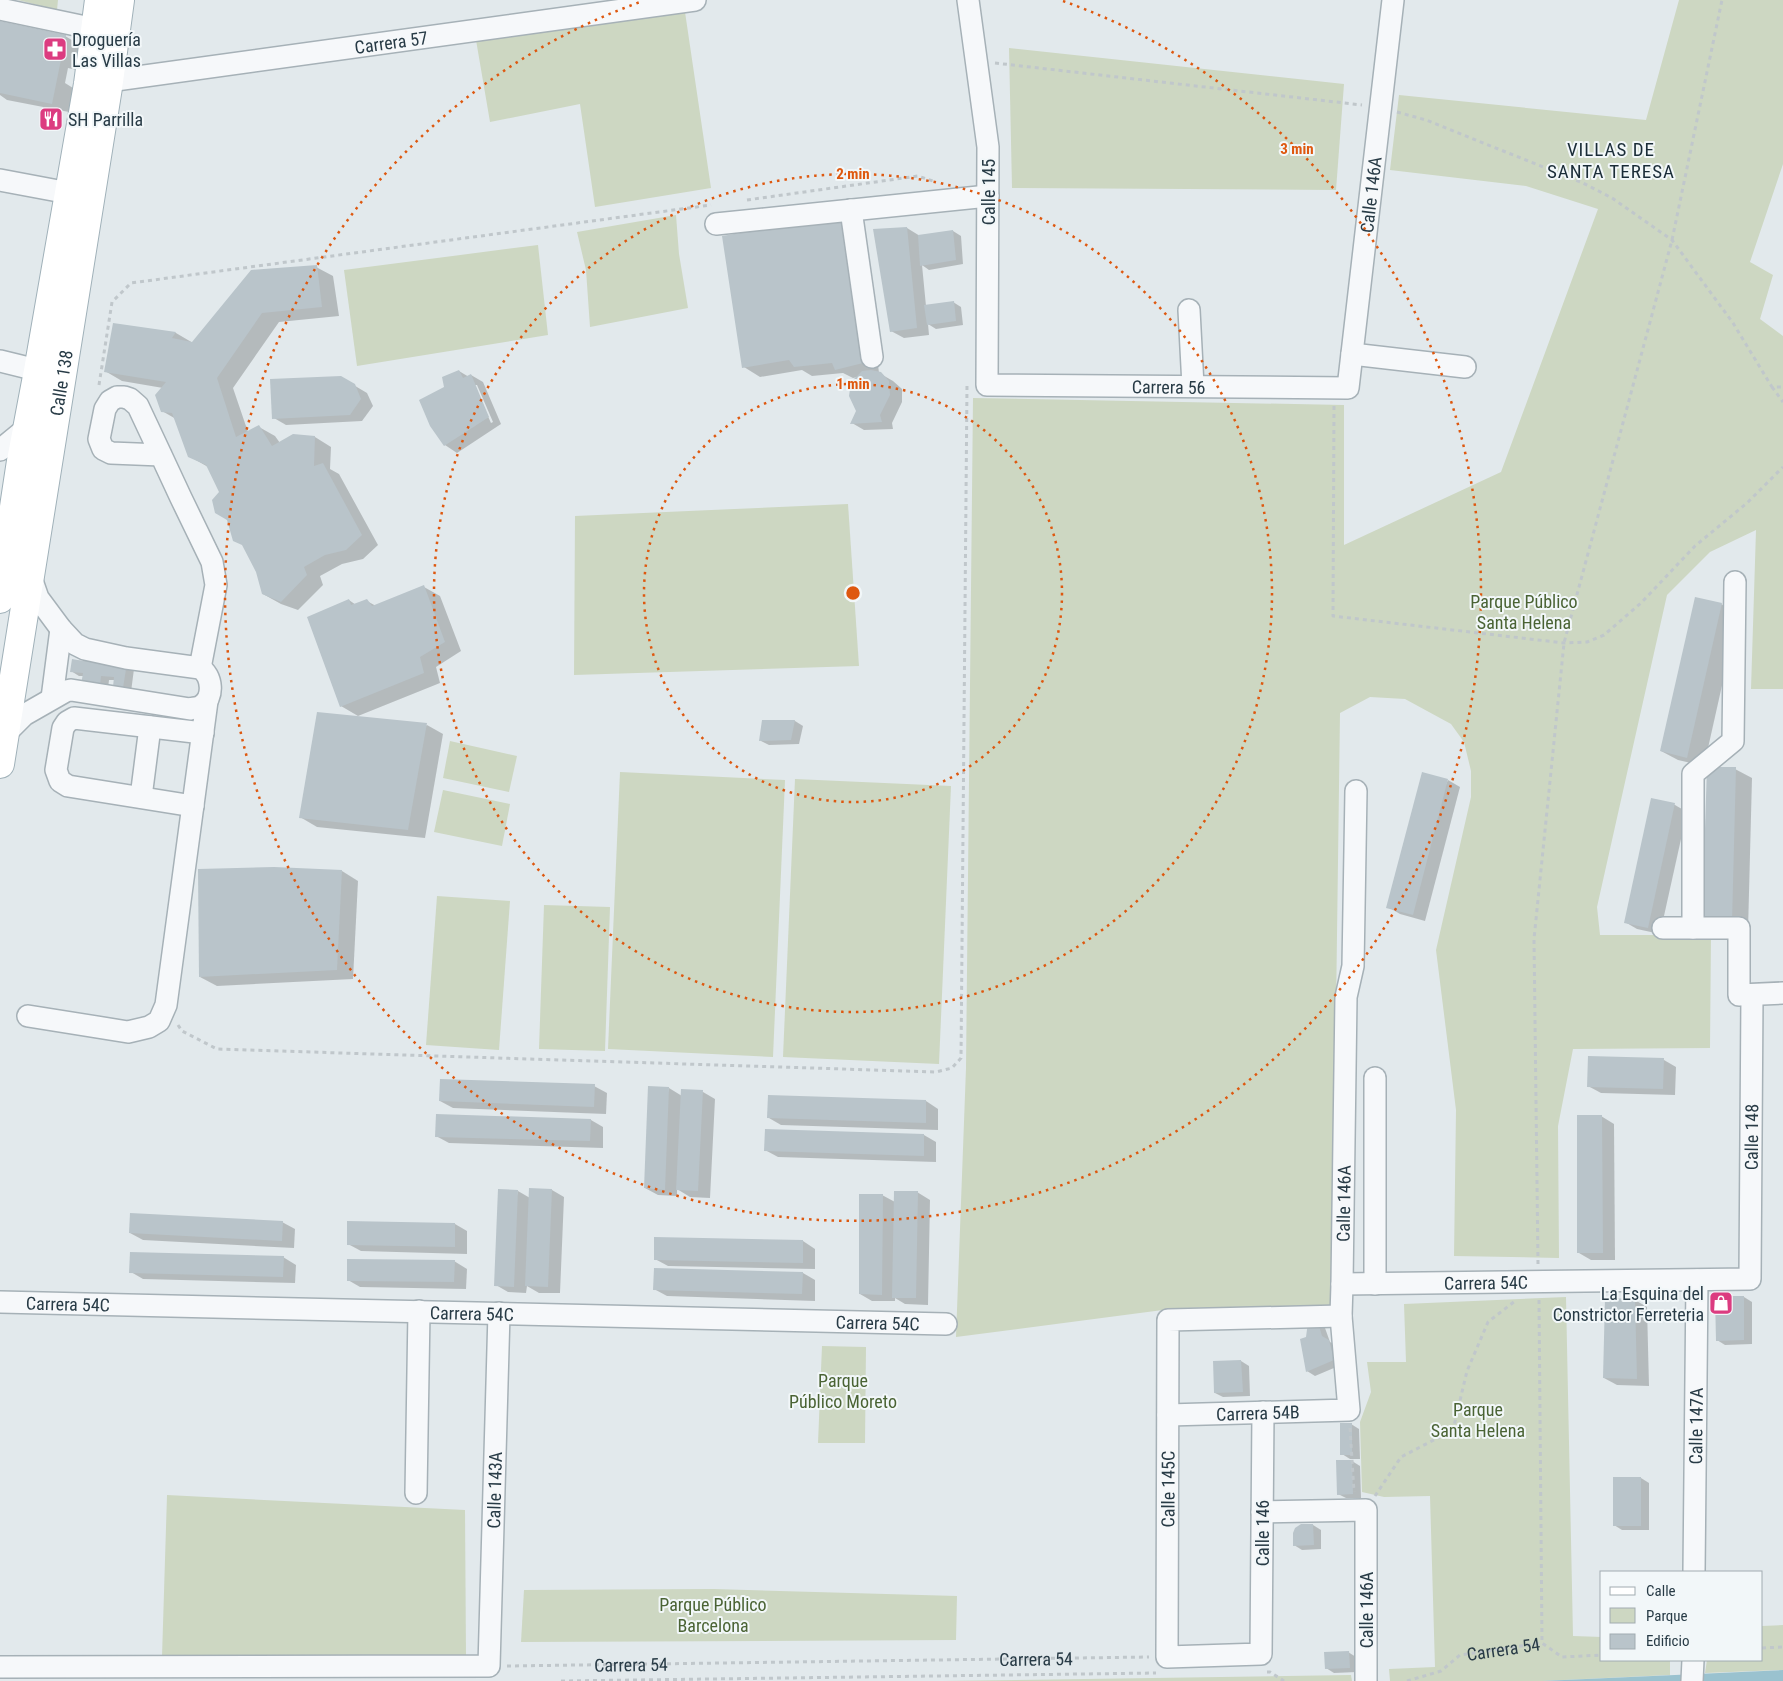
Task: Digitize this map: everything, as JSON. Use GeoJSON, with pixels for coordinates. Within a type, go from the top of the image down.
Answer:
{"type":"FeatureCollection","features":[{"type":"Feature","properties":{"kind":"main road","name":"Calle 138"},"geometry":{"type":"LineString","coordinates":[[0,599],[26,428],[50,373],[98,82],[95,29],[99,0]]}},
{"type":"Feature","properties":{"kind":"main road","name":"Calle 138"},"geometry":{"type":"LineString","coordinates":[[0,764],[30,573],[69,193],[120,0]]}},
{"type":"Feature","properties":{"kind":"street","name":"Carrera 57"},"geometry":{"type":"LineString","coordinates":[[98,82],[695,0]]}},
{"type":"Feature","properties":{"kind":"street","name":"Calle 145"},"geometry":{"type":"LineString","coordinates":[[968,0],[988,147],[988,196],[977,383]]}},
{"type":"Feature","properties":{"kind":"street","name":"Calle 146A"},"geometry":{"type":"LineString","coordinates":[[1341,388],[1352,354],[1393,0]]}},
{"type":"Feature","properties":{"kind":"street"},"geometry":{"type":"LineString","coordinates":[[0,8],[95,29]]}},
{"type":"Feature","properties":{"kind":"street"},"geometry":{"type":"LineString","coordinates":[[0,180],[69,193]]}},
{"type":"Feature","properties":{"kind":"street"},"geometry":{"type":"LineString","coordinates":[[714,214],[851,210],[988,196]]}},
{"type":"Feature","properties":{"kind":"street"},"geometry":{"type":"LineString","coordinates":[[851,210],[872,357]]}},
{"type":"Feature","properties":{"kind":"street"},"geometry":{"type":"LineString","coordinates":[[1189,310],[1193,386]]}},
{"type":"Feature","properties":{"kind":"street"},"geometry":{"type":"LineString","coordinates":[[1352,354],[1465,367]]}},
{"type":"Feature","properties":{"kind":"street"},"geometry":{"type":"LineString","coordinates":[[0,361],[50,373]]}},
{"type":"Feature","properties":{"kind":"street","name":"Carrera 56"},"geometry":{"type":"LineString","coordinates":[[977,383],[1341,388]]}},
{"type":"Feature","properties":{"kind":"street"},"geometry":{"type":"LineString","coordinates":[[161,455],[111,453],[103,448],[99,439],[105,409],[110,401],[117,396],[134,402],[161,455],[214,569],[216,585],[200,668]]}},
{"type":"Feature","properties":{"kind":"street"},"geometry":{"type":"LineString","coordinates":[[0,450],[26,428]]}},
{"type":"Feature","properties":{"kind":"street"},"geometry":{"type":"LineString","coordinates":[[28,1016],[128,1032],[149,1027],[159,1021],[166,1005],[202,733],[210,690],[210,680],[206,672],[200,668],[126,658],[85,649],[75,644],[60,629],[38,598],[30,573]]}},
{"type":"Feature","properties":{"kind":"street"},"geometry":{"type":"LineString","coordinates":[[1693,928],[1693,774],[1734,741],[1735,582]]}},
{"type":"Feature","properties":{"kind":"street"},"geometry":{"type":"LineString","coordinates":[[52,698],[60,629]]}},
{"type":"Feature","properties":{"kind":"street"},"geometry":{"type":"LineString","coordinates":[[5,734],[24,715],[52,698],[70,690],[190,709],[201,706],[207,701]]}},
{"type":"Feature","properties":{"kind":"street"},"geometry":{"type":"LineString","coordinates":[[192,806],[68,786],[60,781],[56,770],[63,728],[70,719],[202,733]]}},
{"type":"Feature","properties":{"kind":"street"},"geometry":{"type":"LineString","coordinates":[[141,798],[150,727]]}},
{"type":"Feature","properties":{"kind":"street","name":"Calle 146A"},"geometry":{"type":"LineString","coordinates":[[1349,1410],[1341,1316],[1346,997],[1353,966],[1354,949],[1356,791]]}},
{"type":"Feature","properties":{"kind":"street"},"geometry":{"type":"LineString","coordinates":[[1663,928],[1738,928],[1739,995],[1783,993]]}},
{"type":"Feature","properties":{"kind":"street","name":"Calle 148"},"geometry":{"type":"LineString","coordinates":[[1750,1280],[1752,995]]}},
{"type":"Feature","properties":{"kind":"street"},"geometry":{"type":"LineString","coordinates":[[1375,1078],[1375,1284]]}},
{"type":"Feature","properties":{"kind":"street","name":"Calle 147A"},"geometry":{"type":"LineString","coordinates":[[1694,1571],[1697,1280]]}},
{"type":"Feature","properties":{"kind":"street","name":"Carrera 54C"},"geometry":{"type":"LineString","coordinates":[[1342,1284],[1750,1280]]}},
{"type":"Feature","properties":{"kind":"street","name":"Carrera 54C"},"geometry":{"type":"LineString","coordinates":[[0,1302],[946,1324]]}},
{"type":"Feature","properties":{"kind":"street"},"geometry":{"type":"LineString","coordinates":[[416,1493],[419,1311]]}},
{"type":"Feature","properties":{"kind":"street","name":"Calle 143A"},"geometry":{"type":"LineString","coordinates":[[489,1666],[498,1313]]}},
{"type":"Feature","properties":{"kind":"street","name":"Calle 145C"},"geometry":{"type":"LineString","coordinates":[[1164,1665],[1168,1320],[1341,1316]]}},
{"type":"Feature","properties":{"kind":"street","name":"Carrera 54B"},"geometry":{"type":"LineString","coordinates":[[1168,1415],[1349,1410]]}},
{"type":"Feature","properties":{"kind":"street","name":"Calle 146"},"geometry":{"type":"LineString","coordinates":[[1263,1412],[1264,1666]]}},
{"type":"Feature","properties":{"kind":"street"},"geometry":{"type":"LineString","coordinates":[[1262,1512],[1361,1510]]}},
{"type":"Feature","properties":{"kind":"street","name":"Calle 146A"},"geometry":{"type":"LineString","coordinates":[[1361,1510],[1366,1681]]}},
{"type":"Feature","properties":{"kind":"street"},"geometry":{"type":"LineString","coordinates":[[1164,1665],[1264,1666]]}},
{"type":"Feature","properties":{"kind":"street"},"geometry":{"type":"LineString","coordinates":[[0,1668],[489,1666]]}},
{"type":"Feature","properties":{"kind":"path"},"geometry":{"type":"LineString","coordinates":[[1542,1643],[1534,940],[1564,643],[1672,240],[1722,0]]}},
{"type":"Feature","properties":{"kind":"path"},"geometry":{"type":"LineString","coordinates":[[977,61],[1381,108],[1426,120],[1583,183],[1612,198],[1672,240],[1733,324],[1772,388],[1783,402]]}},
{"type":"Feature","properties":{"kind":"path"},"geometry":{"type":"LineString","coordinates":[[741,201],[918,176],[945,184],[961,199]]}},
{"type":"Feature","properties":{"kind":"path"},"geometry":{"type":"LineString","coordinates":[[105,409],[99,388],[112,302],[131,284],[714,214]]}},
{"type":"Feature","properties":{"kind":"path"},"geometry":{"type":"LineString","coordinates":[[166,1005],[182,1031],[216,1049],[926,1072],[936,1072],[952,1068],[961,1058],[977,383]]}},
{"type":"Feature","properties":{"kind":"path"},"geometry":{"type":"LineString","coordinates":[[1772,388],[1783,387]]}},
{"type":"Feature","properties":{"kind":"path"},"geometry":{"type":"LineString","coordinates":[[1341,388],[1333,616],[1564,643],[1587,642],[1604,635],[1641,603],[1695,546],[1747,503],[1783,467]]}},
{"type":"Feature","properties":{"kind":"path"},"geometry":{"type":"LineString","coordinates":[[1361,1510],[1401,1457],[1453,1430],[1467,1371],[1488,1322],[1539,1282]]}},
{"type":"Feature","properties":{"kind":"path"},"geometry":{"type":"LineString","coordinates":[[1349,1410],[1361,1510]]}},
{"type":"Feature","properties":{"kind":"path","name":"Carrera 54"},"geometry":{"type":"LineString","coordinates":[[1407,1681],[1441,1671],[1460,1655],[1542,1643],[1562,1657],[1600,1655]]}},
{"type":"Feature","properties":{"kind":"path"},"geometry":{"type":"LineString","coordinates":[[1763,1648],[1783,1646]]}},
{"type":"Feature","properties":{"kind":"path"},"geometry":{"type":"LineString","coordinates":[[561,1681],[1164,1665]]}},
{"type":"Feature","properties":{"kind":"path","name":"Carrera 54"},"geometry":{"type":"LineString","coordinates":[[489,1666],[1164,1665]]}},
{"type":"Feature","properties":{"kind":"path"},"geometry":{"type":"LineString","coordinates":[[1264,1666],[1284,1681]]}},
{"type":"Feature","properties":{"kind":"green space"},"geometry":{"type":"Polygon","coordinates":[[[18,0],[58,0],[57,10],[18,0]]]}},
{"type":"Feature","properties":{"kind":"green space","name":"Parque Público Santa Helena"},"geometry":{"type":"Polygon","coordinates":[[[1679,0],[1783,0],[1783,164],[1750,262],[1773,275],[1760,319],[1783,336],[1783,689],[1751,689],[1756,530],[1710,552],[1667,595],[1597,907],[1600,935],[1711,935],[1710,1048],[1573,1049],[1558,1126],[1559,1258],[1454,1256],[1456,1110],[1436,950],[1471,797],[1471,771],[1464,742],[1451,724],[1405,699],[1370,697],[1340,713],[1332,1306],[1178,1308],[956,1337],[966,1068],[973,398],[1344,405],[1344,545],[1501,472],[1598,209],[1526,186],[1390,170],[1399,95],[1646,120],[1679,0]]]}},
{"type":"Feature","properties":{"kind":"green space"},"geometry":{"type":"Polygon","coordinates":[[[685,12],[711,188],[595,207],[580,104],[490,122],[476,40],[685,12]]]}},
{"type":"Feature","properties":{"kind":"green space"},"geometry":{"type":"Polygon","coordinates":[[[1009,48],[1344,84],[1336,190],[1012,188],[1009,48]]]}},
{"type":"Feature","properties":{"kind":"green space"},"geometry":{"type":"Polygon","coordinates":[[[676,215],[679,254],[688,308],[590,327],[586,270],[577,232],[676,215]]]}},
{"type":"Feature","properties":{"kind":"green space"},"geometry":{"type":"Polygon","coordinates":[[[538,245],[548,335],[357,366],[344,270],[538,245]]]}},
{"type":"Feature","properties":{"kind":"green space"},"geometry":{"type":"Polygon","coordinates":[[[848,504],[859,666],[574,675],[575,516],[848,504]]]}},
{"type":"Feature","properties":{"kind":"green space"},"geometry":{"type":"Polygon","coordinates":[[[450,741],[517,756],[509,792],[443,778],[450,741]]]}},
{"type":"Feature","properties":{"kind":"green space"},"geometry":{"type":"Polygon","coordinates":[[[620,772],[785,780],[773,1057],[608,1049],[620,772]]]}},
{"type":"Feature","properties":{"kind":"green space"},"geometry":{"type":"Polygon","coordinates":[[[795,779],[951,786],[939,1064],[783,1057],[795,779]]]}},
{"type":"Feature","properties":{"kind":"green space"},"geometry":{"type":"Polygon","coordinates":[[[443,790],[510,804],[502,846],[434,832],[443,790]]]}},
{"type":"Feature","properties":{"kind":"green space"},"geometry":{"type":"Polygon","coordinates":[[[437,896],[510,901],[499,1050],[426,1045],[437,896]]]}},
{"type":"Feature","properties":{"kind":"green space"},"geometry":{"type":"Polygon","coordinates":[[[544,905],[610,907],[605,1051],[539,1049],[544,905]]]}},
{"type":"Feature","properties":{"kind":"green space","name":"Parque Santa Helena"},"geometry":{"type":"Polygon","coordinates":[[[1566,1297],[1573,1636],[1600,1637],[1600,1661],[1670,1661],[1670,1675],[1542,1681],[1390,1681],[1389,1669],[1435,1667],[1430,1496],[1384,1497],[1362,1492],[1360,1422],[1371,1392],[1367,1362],[1406,1362],[1404,1304],[1566,1297]]]}},
{"type":"Feature","properties":{"kind":"green space","name":"Parque Público Moreto"},"geometry":{"type":"Polygon","coordinates":[[[822,1346],[866,1347],[865,1443],[818,1443],[822,1346]]]}},
{"type":"Feature","properties":{"kind":"green space"},"geometry":{"type":"Polygon","coordinates":[[[167,1495],[465,1510],[466,1656],[162,1657],[167,1495]]]}},
{"type":"Feature","properties":{"kind":"green space","name":"Parque Público Barcelona"},"geometry":{"type":"Polygon","coordinates":[[[714,1589],[957,1596],[956,1640],[521,1642],[524,1590],[714,1589]]]}},
{"type":"Feature","properties":{"kind":"green space"},"geometry":{"type":"Polygon","coordinates":[[[1783,1625],[1783,1670],[1705,1673],[1707,1661],[1763,1661],[1763,1626],[1783,1625]]]}},
{"type":"Feature","properties":{"kind":"green space"},"geometry":{"type":"Polygon","coordinates":[[[1351,1675],[1352,1681],[942,1681],[1351,1675]]]}},
{"type":"Feature","properties":{"kind":"water"},"geometry":{"type":"Polygon","coordinates":[[[1783,1670],[1783,1681],[1542,1681],[1783,1670]]]}},
{"type":"Feature","properties":{"kind":"building"},"geometry":{"type":"Polygon","coordinates":[[[0,21],[66,35],[52,104],[0,93],[0,21]]]}},
{"type":"Feature","properties":{"kind":"building"},"geometry":{"type":"Polygon","coordinates":[[[845,222],[863,363],[835,370],[832,363],[794,367],[789,360],[742,368],[722,236],[764,229],[845,222]]]}},
{"type":"Feature","properties":{"kind":"building"},"geometry":{"type":"Polygon","coordinates":[[[907,227],[917,328],[890,332],[873,229],[907,227]]]}},
{"type":"Feature","properties":{"kind":"building"},"geometry":{"type":"Polygon","coordinates":[[[953,230],[956,260],[920,266],[918,235],[953,230]]]}},
{"type":"Feature","properties":{"kind":"building"},"geometry":{"type":"Polygon","coordinates":[[[317,265],[322,307],[262,313],[217,378],[236,437],[259,425],[272,446],[293,434],[315,436],[314,466],[323,463],[362,535],[346,550],[325,555],[304,567],[307,575],[281,602],[262,594],[256,572],[242,545],[233,541],[227,520],[215,513],[212,500],[219,492],[206,465],[188,457],[172,413],[161,412],[155,395],[166,382],[104,372],[113,323],[176,332],[172,338],[192,342],[251,270],[317,265]]]}},
{"type":"Feature","properties":{"kind":"building"},"geometry":{"type":"Polygon","coordinates":[[[954,301],[956,321],[927,325],[924,305],[954,301]]]}},
{"type":"Feature","properties":{"kind":"building"},"geometry":{"type":"Polygon","coordinates":[[[459,370],[463,378],[471,374],[489,417],[444,446],[430,426],[419,400],[444,387],[442,377],[459,370]]]}},
{"type":"Feature","properties":{"kind":"building"},"geometry":{"type":"Polygon","coordinates":[[[862,371],[881,372],[889,381],[890,395],[880,415],[882,422],[850,424],[856,411],[849,396],[851,382],[862,371]]]}},
{"type":"Feature","properties":{"kind":"building"},"geometry":{"type":"Polygon","coordinates":[[[341,376],[355,384],[361,399],[350,415],[272,419],[270,379],[341,376]]]}},
{"type":"Feature","properties":{"kind":"building"},"geometry":{"type":"Polygon","coordinates":[[[424,585],[445,642],[420,657],[424,673],[340,707],[307,617],[349,599],[351,605],[367,599],[372,606],[424,585]]]}},
{"type":"Feature","properties":{"kind":"building"},"geometry":{"type":"Polygon","coordinates":[[[1695,597],[1722,603],[1687,758],[1660,751],[1695,597]]]}},
{"type":"Feature","properties":{"kind":"building"},"geometry":{"type":"Polygon","coordinates":[[[85,655],[103,659],[103,665],[116,667],[118,662],[127,663],[123,688],[113,687],[114,677],[101,676],[100,686],[81,685],[83,673],[70,672],[72,659],[83,661],[85,655]]]}},
{"type":"Feature","properties":{"kind":"building"},"geometry":{"type":"Polygon","coordinates":[[[317,712],[427,723],[408,830],[299,818],[317,712]]]}},
{"type":"Feature","properties":{"kind":"building"},"geometry":{"type":"Polygon","coordinates":[[[762,720],[795,720],[791,740],[759,741],[762,720]]]}},
{"type":"Feature","properties":{"kind":"building"},"geometry":{"type":"Polygon","coordinates":[[[1707,767],[1736,767],[1732,922],[1702,921],[1707,767]]]}},
{"type":"Feature","properties":{"kind":"building"},"geometry":{"type":"Polygon","coordinates":[[[1422,772],[1448,779],[1413,915],[1386,908],[1422,772]]]}},
{"type":"Feature","properties":{"kind":"building"},"geometry":{"type":"Polygon","coordinates":[[[1651,798],[1675,803],[1648,928],[1624,923],[1651,798]]]}},
{"type":"Feature","properties":{"kind":"building"},"geometry":{"type":"Polygon","coordinates":[[[274,867],[342,870],[337,970],[199,977],[198,869],[274,867]]]}},
{"type":"Feature","properties":{"kind":"building"},"geometry":{"type":"Polygon","coordinates":[[[1588,1056],[1664,1058],[1663,1089],[1587,1087],[1588,1056]]]}},
{"type":"Feature","properties":{"kind":"building"},"geometry":{"type":"Polygon","coordinates":[[[440,1079],[595,1084],[594,1107],[439,1101],[440,1079]]]}},
{"type":"Feature","properties":{"kind":"building"},"geometry":{"type":"Polygon","coordinates":[[[648,1086],[669,1087],[665,1190],[644,1188],[648,1086]]]}},
{"type":"Feature","properties":{"kind":"building"},"geometry":{"type":"Polygon","coordinates":[[[681,1089],[703,1090],[698,1191],[676,1190],[681,1089]]]}},
{"type":"Feature","properties":{"kind":"building"},"geometry":{"type":"Polygon","coordinates":[[[768,1095],[926,1100],[926,1123],[767,1118],[768,1095]]]}},
{"type":"Feature","properties":{"kind":"building"},"geometry":{"type":"Polygon","coordinates":[[[436,1114],[591,1119],[590,1141],[435,1137],[436,1114]]]}},
{"type":"Feature","properties":{"kind":"building"},"geometry":{"type":"Polygon","coordinates":[[[1577,1115],[1602,1115],[1603,1253],[1577,1253],[1577,1115]]]}},
{"type":"Feature","properties":{"kind":"building"},"geometry":{"type":"Polygon","coordinates":[[[765,1129],[924,1134],[924,1156],[764,1151],[765,1129]]]}},
{"type":"Feature","properties":{"kind":"building"},"geometry":{"type":"Polygon","coordinates":[[[529,1188],[552,1189],[548,1287],[525,1286],[529,1188]]]}},
{"type":"Feature","properties":{"kind":"building"},"geometry":{"type":"Polygon","coordinates":[[[498,1189],[518,1190],[514,1287],[494,1286],[498,1189]]]}},
{"type":"Feature","properties":{"kind":"building"},"geometry":{"type":"Polygon","coordinates":[[[894,1191],[918,1191],[916,1298],[892,1298],[894,1191]]]}},
{"type":"Feature","properties":{"kind":"building"},"geometry":{"type":"Polygon","coordinates":[[[859,1194],[883,1194],[882,1295],[859,1294],[859,1194]]]}},
{"type":"Feature","properties":{"kind":"building"},"geometry":{"type":"Polygon","coordinates":[[[130,1213],[283,1221],[282,1241],[129,1233],[130,1213]]]}},
{"type":"Feature","properties":{"kind":"building"},"geometry":{"type":"Polygon","coordinates":[[[347,1221],[455,1223],[455,1247],[347,1245],[347,1221]]]}},
{"type":"Feature","properties":{"kind":"building"},"geometry":{"type":"Polygon","coordinates":[[[654,1237],[803,1240],[803,1263],[654,1260],[654,1237]]]}},
{"type":"Feature","properties":{"kind":"building"},"geometry":{"type":"Polygon","coordinates":[[[130,1252],[284,1256],[283,1277],[129,1273],[130,1252]]]}},
{"type":"Feature","properties":{"kind":"building"},"geometry":{"type":"Polygon","coordinates":[[[347,1259],[455,1260],[454,1282],[347,1281],[347,1259]]]}},
{"type":"Feature","properties":{"kind":"building"},"geometry":{"type":"Polygon","coordinates":[[[654,1268],[803,1272],[802,1294],[653,1290],[654,1268]]]}},
{"type":"Feature","properties":{"kind":"building"},"geometry":{"type":"Polygon","coordinates":[[[1715,1296],[1744,1296],[1744,1340],[1716,1341],[1715,1296]]]}},
{"type":"Feature","properties":{"kind":"building"},"geometry":{"type":"Polygon","coordinates":[[[1605,1298],[1635,1299],[1637,1379],[1603,1378],[1605,1298]]]}},
{"type":"Feature","properties":{"kind":"building"},"geometry":{"type":"Polygon","coordinates":[[[1308,1322],[1318,1322],[1322,1336],[1329,1340],[1334,1360],[1306,1372],[1300,1339],[1306,1337],[1308,1322]]]}},
{"type":"Feature","properties":{"kind":"building"},"geometry":{"type":"Polygon","coordinates":[[[1241,1360],[1243,1392],[1214,1393],[1213,1361],[1241,1360]]]}},
{"type":"Feature","properties":{"kind":"building"},"geometry":{"type":"Polygon","coordinates":[[[1340,1423],[1352,1423],[1352,1455],[1340,1455],[1340,1423]]]}},
{"type":"Feature","properties":{"kind":"building"},"geometry":{"type":"Polygon","coordinates":[[[1336,1460],[1352,1460],[1353,1494],[1337,1495],[1336,1460]]]}},
{"type":"Feature","properties":{"kind":"building"},"geometry":{"type":"Polygon","coordinates":[[[1613,1477],[1641,1477],[1641,1526],[1613,1526],[1613,1477]]]}},
{"type":"Feature","properties":{"kind":"building"},"geometry":{"type":"Polygon","coordinates":[[[1301,1524],[1313,1524],[1314,1545],[1293,1546],[1293,1533],[1295,1528],[1301,1524]]]}},
{"type":"Feature","properties":{"kind":"building"},"geometry":{"type":"Polygon","coordinates":[[[1349,1651],[1350,1668],[1325,1669],[1324,1652],[1349,1651]]]}},
{"type":"Feature","properties":{"kind":"place","name":"Droguería Las Villas"},"geometry":{"type":"Point","coordinates":[55,49]}},
{"type":"Feature","properties":{"kind":"place","name":"SH Parrilla"},"geometry":{"type":"Point","coordinates":[51,119]}},
{"type":"Feature","properties":{"kind":"place","name":"La Esquina del Constrictor Ferreteria"},"geometry":{"type":"Point","coordinates":[1721,1303]}},
{"type":"Feature","properties":{"kind":"district","name":"VILLAS DE SANTA TERESA"},"geometry":{"type":"Point","coordinates":[1611,160]}}]}
